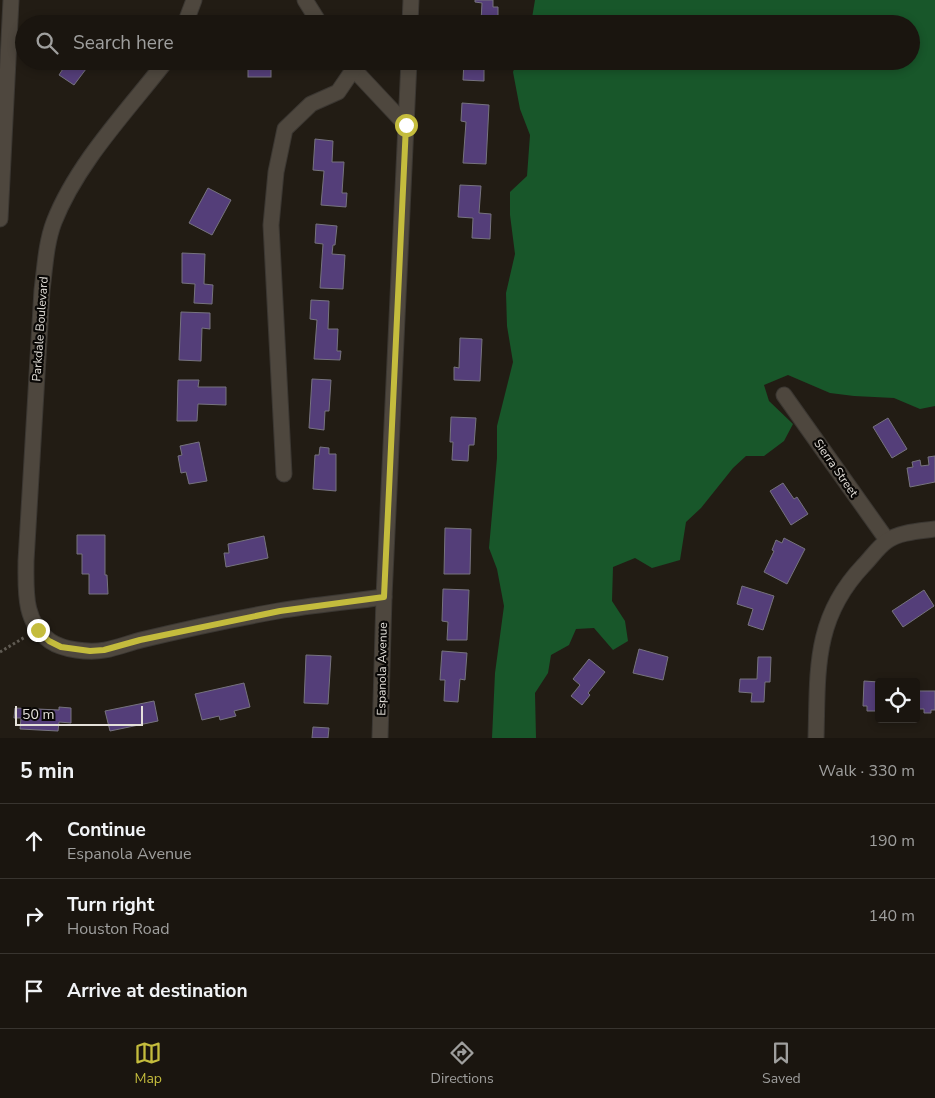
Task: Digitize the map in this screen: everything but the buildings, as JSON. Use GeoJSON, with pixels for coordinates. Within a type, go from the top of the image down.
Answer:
{"type":"FeatureCollection","features":[{"type":"Feature","properties":{"kind":"street"},"geometry":{"type":"LineString","coordinates":[[0,219],[10,0]]}},
{"type":"Feature","properties":{"kind":"street"},"geometry":{"type":"LineString","coordinates":[[188,15],[194,0]]}},
{"type":"Feature","properties":{"kind":"street"},"geometry":{"type":"LineString","coordinates":[[305,0],[314,15]]}},
{"type":"Feature","properties":{"kind":"street"},"geometry":{"type":"LineString","coordinates":[[410,15],[411,0]]}},
{"type":"Feature","properties":{"kind":"street","name":"Parkdale Boulevard"},"geometry":{"type":"LineString","coordinates":[[38,630],[30,618],[26,598],[26,561],[42,290],[47,250],[64,198],[82,168],[159,70]]}},
{"type":"Feature","properties":{"kind":"street"},"geometry":{"type":"LineString","coordinates":[[284,474],[271,225],[276,172],[285,129],[311,104],[338,92],[347,70]]}},
{"type":"Feature","properties":{"kind":"street"},"geometry":{"type":"LineString","coordinates":[[353,70],[406,125]]}},
{"type":"Feature","properties":{"kind":"street","name":"Espanola Avenue"},"geometry":{"type":"LineString","coordinates":[[380,738],[384,597],[408,70]]}},
{"type":"Feature","properties":{"kind":"street","name":"Sierra Street"},"geometry":{"type":"LineString","coordinates":[[784,395],[887,540]]}},
{"type":"Feature","properties":{"kind":"street"},"geometry":{"type":"LineString","coordinates":[[816,738],[819,663],[824,634],[834,606],[851,579],[887,540],[913,531],[935,530]]}},
{"type":"Feature","properties":{"kind":"street"},"geometry":{"type":"LineString","coordinates":[[38,630],[49,641],[61,647],[90,651],[104,650],[140,640],[280,611],[384,597]]}},
{"type":"Feature","properties":{"kind":"path"},"geometry":{"type":"LineString","coordinates":[[0,652],[38,630]]}},
{"type":"Feature","properties":{"kind":"green space"},"geometry":{"type":"Polygon","coordinates":[[[535,0],[935,0],[935,406],[920,409],[894,398],[830,393],[788,375],[764,385],[769,401],[793,424],[784,441],[764,456],[746,456],[733,468],[701,508],[686,522],[680,560],[652,568],[635,558],[613,567],[612,601],[625,621],[628,641],[613,650],[594,628],[576,629],[569,645],[551,655],[548,673],[535,693],[536,738],[492,738],[495,673],[504,606],[497,569],[489,548],[497,458],[497,426],[513,362],[507,326],[506,293],[515,254],[510,215],[510,192],[527,176],[530,135],[520,109],[514,70],[920,70],[920,15],[532,15],[535,0]]]}},
{"type":"Feature","properties":{"kind":"route"},"geometry":{"type":"LineString","coordinates":[[38,630],[49,641],[61,647],[90,651],[104,650],[140,640],[280,611],[384,597],[406,125]]}}]}
